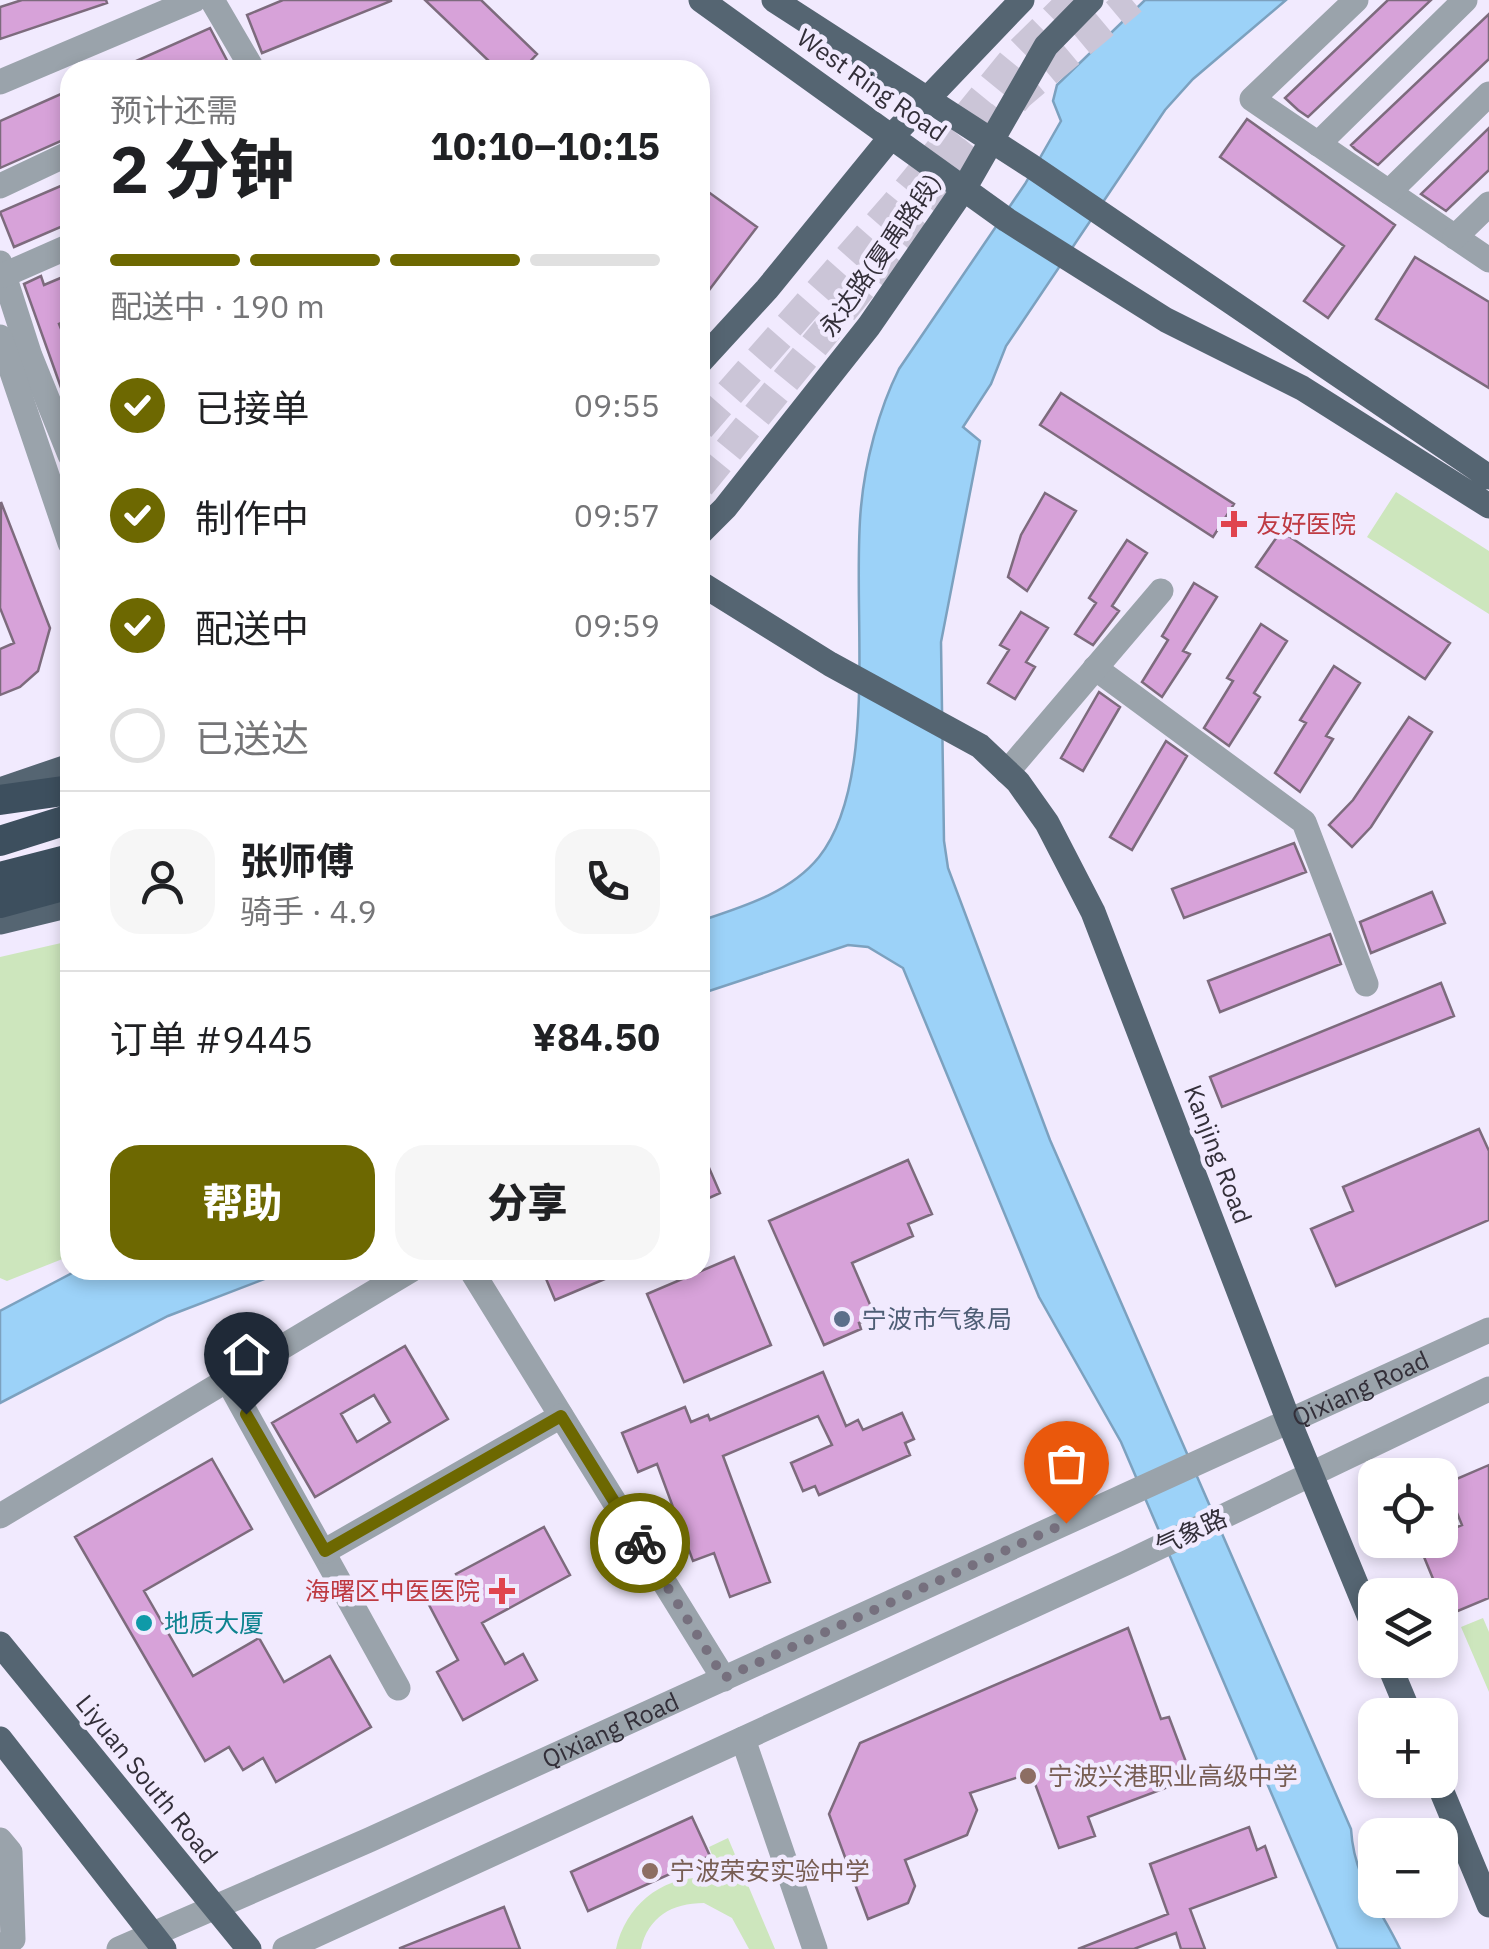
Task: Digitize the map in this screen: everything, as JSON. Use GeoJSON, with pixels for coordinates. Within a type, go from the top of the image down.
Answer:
{"type":"FeatureCollection","features":[{"type":"Feature","properties":{"kind":"highway"},"geometry":{"type":"LineString","coordinates":[[0,800],[60,791]]}},
{"type":"Feature","properties":{"kind":"highway"},"geometry":{"type":"LineString","coordinates":[[0,841],[60,821]]}},
{"type":"Feature","properties":{"kind":"highway"},"geometry":{"type":"LineString","coordinates":[[0,877],[60,862]]}},
{"type":"Feature","properties":{"kind":"highway"},"geometry":{"type":"LineString","coordinates":[[0,903],[60,887]]}},
{"type":"Feature","properties":{"kind":"main road","name":"West Ring Road"},"geometry":{"type":"LineString","coordinates":[[701,0],[1007,220],[1166,320],[1302,388],[1489,506]]}},
{"type":"Feature","properties":{"kind":"main road","name":"West Ring Road"},"geometry":{"type":"LineString","coordinates":[[774,0],[1031,166],[1489,477]]}},
{"type":"Feature","properties":{"kind":"main road"},"geometry":{"type":"LineString","coordinates":[[710,351],[767,289],[890,138],[1022,0]]}},
{"type":"Feature","properties":{"kind":"main road","name":"永达路(夏禹路段)"},"geometry":{"type":"LineString","coordinates":[[710,523],[869,326],[965,187],[1046,46],[1090,0]]}},
{"type":"Feature","properties":{"kind":"main road","name":"Kanjing Road"},"geometry":{"type":"LineString","coordinates":[[710,589],[830,664],[980,746],[1007,772],[1047,823],[1093,912],[1288,1419],[1358,1589]]}},
{"type":"Feature","properties":{"kind":"main road"},"geometry":{"type":"LineString","coordinates":[[0,790],[60,769]]}},
{"type":"Feature","properties":{"kind":"main road"},"geometry":{"type":"LineString","coordinates":[[0,922],[60,908]]}},
{"type":"Feature","properties":{"kind":"main road","name":"Liyuan South Road"},"geometry":{"type":"LineString","coordinates":[[0,1644],[249,1949]]}},
{"type":"Feature","properties":{"kind":"main road"},"geometry":{"type":"LineString","coordinates":[[0,1739],[158,1942]]}},
{"type":"Feature","properties":{"kind":"main road"},"geometry":{"type":"LineString","coordinates":[[1444,1798],[1489,1905]]}},
{"type":"Feature","properties":{"kind":"street"},"geometry":{"type":"LineString","coordinates":[[0,82],[153,8],[194,0]]}},
{"type":"Feature","properties":{"kind":"street"},"geometry":{"type":"LineString","coordinates":[[212,0],[247,60]]}},
{"type":"Feature","properties":{"kind":"street"},"geometry":{"type":"LineString","coordinates":[[1356,0],[1252,100],[1489,260]]}},
{"type":"Feature","properties":{"kind":"street"},"geometry":{"type":"LineString","coordinates":[[1318,144],[1465,0]]}},
{"type":"Feature","properties":{"kind":"street"},"geometry":{"type":"LineString","coordinates":[[1389,192],[1489,94]]}},
{"type":"Feature","properties":{"kind":"street"},"geometry":{"type":"LineString","coordinates":[[0,186],[60,159]]}},
{"type":"Feature","properties":{"kind":"street"},"geometry":{"type":"LineString","coordinates":[[1455,238],[1489,204]]}},
{"type":"Feature","properties":{"kind":"street"},"geometry":{"type":"LineString","coordinates":[[60,249],[2,269],[60,428]]}},
{"type":"Feature","properties":{"kind":"street"},"geometry":{"type":"LineString","coordinates":[[0,337],[60,514]]}},
{"type":"Feature","properties":{"kind":"street"},"geometry":{"type":"LineString","coordinates":[[1007,772],[1160,591]]}},
{"type":"Feature","properties":{"kind":"street"},"geometry":{"type":"LineString","coordinates":[[1095,668],[1304,822],[1366,984]]}},
{"type":"Feature","properties":{"kind":"street"},"geometry":{"type":"LineString","coordinates":[[0,1516],[394,1280]]}},
{"type":"Feature","properties":{"kind":"street"},"geometry":{"type":"LineString","coordinates":[[477,1280],[724,1678]]}},
{"type":"Feature","properties":{"kind":"street","name":"Qixiang Road"},"geometry":{"type":"LineString","coordinates":[[119,1949],[158,1942],[214,1910],[1489,1330]]}},
{"type":"Feature","properties":{"kind":"street"},"geometry":{"type":"LineString","coordinates":[[227,1379],[398,1688]]}},
{"type":"Feature","properties":{"kind":"street"},"geometry":{"type":"LineString","coordinates":[[1310,1475],[1489,1389]]}},
{"type":"Feature","properties":{"kind":"street"},"geometry":{"type":"LineString","coordinates":[[325,1551],[561,1416]]}},
{"type":"Feature","properties":{"kind":"street","name":"气象路"},"geometry":{"type":"LineString","coordinates":[[743,1739],[1310,1475]]}},
{"type":"Feature","properties":{"kind":"street"},"geometry":{"type":"LineString","coordinates":[[285,1949],[743,1739],[815,1949]]}},
{"type":"Feature","properties":{"kind":"street"},"geometry":{"type":"LineString","coordinates":[[0,1840],[10,1852],[13,1939],[0,1947]]}},
{"type":"Feature","properties":{"kind":"green space"},"geometry":{"type":"Polygon","coordinates":[[[1396,492],[1489,551],[1489,614],[1367,537],[1396,492]]]}},
{"type":"Feature","properties":{"kind":"green space"},"geometry":{"type":"Polygon","coordinates":[[[60,943],[60,1260],[7,1281],[0,1278],[0,957],[60,943]]]}},
{"type":"Feature","properties":{"kind":"green space"},"geometry":{"type":"Polygon","coordinates":[[[1483,1618],[1489,1632],[1489,1692],[1461,1627],[1483,1618]]]}},
{"type":"Feature","properties":{"kind":"green space"},"geometry":{"type":"Polygon","coordinates":[[[728,1838],[775,1949],[749,1949],[732,1918],[704,1903],[663,1914],[649,1928],[641,1949],[616,1949],[630,1916],[654,1892],[686,1879],[722,1880],[709,1847],[728,1838]]]}},
{"type":"Feature","properties":{"kind":"water"},"geometry":{"type":"Polygon","coordinates":[[[1145,0],[1286,0],[1193,79],[1165,110],[1006,346],[991,384],[963,427],[980,441],[941,642],[944,841],[948,868],[1050,1140],[1351,1829],[1358,1866],[1358,1918],[1383,1918],[1400,1949],[1338,1949],[1121,1442],[1039,1297],[903,968],[868,947],[848,945],[710,991],[710,918],[764,897],[794,880],[819,857],[838,824],[850,784],[856,738],[859,547],[863,490],[874,436],[899,369],[1025,184],[1061,121],[1053,101],[1057,85],[1145,0]]]}},
{"type":"Feature","properties":{"kind":"water"},"geometry":{"type":"Polygon","coordinates":[[[60,1279],[262,1280],[168,1316],[0,1403],[0,1311],[60,1279]]]}},
{"type":"Feature","properties":{"kind":"building"},"geometry":{"type":"Polygon","coordinates":[[[22,0],[107,3],[0,39],[0,7],[22,0]]]}},
{"type":"Feature","properties":{"kind":"building"},"geometry":{"type":"Polygon","coordinates":[[[283,0],[391,1],[262,53],[247,15],[283,0]]]}},
{"type":"Feature","properties":{"kind":"building"},"geometry":{"type":"Polygon","coordinates":[[[425,0],[481,0],[537,54],[531,60],[488,60],[425,0]]]}},
{"type":"Feature","properties":{"kind":"building"},"geometry":{"type":"Polygon","coordinates":[[[1388,0],[1431,0],[1308,117],[1285,98],[1388,0]]]}},
{"type":"Feature","properties":{"kind":"building"},"geometry":{"type":"Polygon","coordinates":[[[1489,14],[1489,59],[1378,165],[1351,145],[1489,14]]]}},
{"type":"Feature","properties":{"kind":"building"},"geometry":{"type":"Polygon","coordinates":[[[210,28],[227,60],[138,60],[210,28]]]}},
{"type":"Feature","properties":{"kind":"building"},"geometry":{"type":"Polygon","coordinates":[[[60,94],[60,141],[0,168],[0,121],[60,94]]]}},
{"type":"Feature","properties":{"kind":"building"},"geometry":{"type":"Polygon","coordinates":[[[1247,119],[1395,225],[1328,318],[1304,301],[1344,246],[1220,157],[1247,119]]]}},
{"type":"Feature","properties":{"kind":"building"},"geometry":{"type":"Polygon","coordinates":[[[1489,128],[1489,170],[1446,211],[1421,194],[1489,128]]]}},
{"type":"Feature","properties":{"kind":"building"},"geometry":{"type":"Polygon","coordinates":[[[60,186],[60,227],[14,247],[0,212],[60,186]]]}},
{"type":"Feature","properties":{"kind":"building"},"geometry":{"type":"Polygon","coordinates":[[[710,193],[757,227],[710,289],[710,193]]]}},
{"type":"Feature","properties":{"kind":"building"},"geometry":{"type":"Polygon","coordinates":[[[1415,257],[1489,302],[1489,388],[1376,319],[1415,257]]]}},
{"type":"Feature","properties":{"kind":"building"},"geometry":{"type":"Polygon","coordinates":[[[41,276],[44,285],[60,278],[60,385],[24,284],[41,276]]]}},
{"type":"Feature","properties":{"kind":"building"},"geometry":{"type":"Polygon","coordinates":[[[1061,393],[1234,504],[1213,537],[1040,425],[1061,393]]]}},
{"type":"Feature","properties":{"kind":"building"},"geometry":{"type":"Polygon","coordinates":[[[1045,493],[1076,511],[1027,591],[1008,577],[1021,535],[1045,493]]]}},
{"type":"Feature","properties":{"kind":"building"},"geometry":{"type":"Polygon","coordinates":[[[1,502],[50,628],[38,671],[20,687],[0,695],[0,649],[14,643],[0,608],[1,502]]]}},
{"type":"Feature","properties":{"kind":"building"},"geometry":{"type":"Polygon","coordinates":[[[1281,531],[1450,643],[1425,679],[1256,567],[1281,531]]]}},
{"type":"Feature","properties":{"kind":"building"},"geometry":{"type":"Polygon","coordinates":[[[1127,540],[1147,553],[1112,606],[1119,611],[1093,645],[1075,634],[1096,603],[1089,598],[1127,540]]]}},
{"type":"Feature","properties":{"kind":"building"},"geometry":{"type":"Polygon","coordinates":[[[1194,583],[1217,597],[1183,651],[1190,654],[1162,697],[1142,682],[1168,640],[1162,636],[1194,583]]]}},
{"type":"Feature","properties":{"kind":"building"},"geometry":{"type":"Polygon","coordinates":[[[1021,612],[1048,628],[1026,662],[1035,667],[1015,699],[988,683],[1009,650],[1000,645],[1021,612]]]}},
{"type":"Feature","properties":{"kind":"building"},"geometry":{"type":"Polygon","coordinates":[[[1261,624],[1287,641],[1254,693],[1260,697],[1229,746],[1204,728],[1233,681],[1227,678],[1261,624]]]}},
{"type":"Feature","properties":{"kind":"building"},"geometry":{"type":"Polygon","coordinates":[[[1334,666],[1360,683],[1326,736],[1333,739],[1300,792],[1275,773],[1306,723],[1300,720],[1334,666]]]}},
{"type":"Feature","properties":{"kind":"building"},"geometry":{"type":"Polygon","coordinates":[[[1099,692],[1120,707],[1083,771],[1061,758],[1099,692]]]}},
{"type":"Feature","properties":{"kind":"building"},"geometry":{"type":"Polygon","coordinates":[[[1409,717],[1432,732],[1371,827],[1352,847],[1329,825],[1353,800],[1409,717]]]}},
{"type":"Feature","properties":{"kind":"building"},"geometry":{"type":"Polygon","coordinates":[[[1166,741],[1187,756],[1132,850],[1110,837],[1166,741]]]}},
{"type":"Feature","properties":{"kind":"building"},"geometry":{"type":"Polygon","coordinates":[[[1294,843],[1306,872],[1184,918],[1172,889],[1294,843]]]}},
{"type":"Feature","properties":{"kind":"building"},"geometry":{"type":"Polygon","coordinates":[[[1432,892],[1445,923],[1371,953],[1360,922],[1432,892]]]}},
{"type":"Feature","properties":{"kind":"building"},"geometry":{"type":"Polygon","coordinates":[[[1330,934],[1341,964],[1220,1012],[1208,981],[1330,934]]]}},
{"type":"Feature","properties":{"kind":"building"},"geometry":{"type":"Polygon","coordinates":[[[1441,983],[1454,1016],[1222,1107],[1210,1077],[1441,983]]]}},
{"type":"Feature","properties":{"kind":"building"},"geometry":{"type":"Polygon","coordinates":[[[1479,1129],[1489,1151],[1489,1220],[1336,1286],[1311,1229],[1353,1211],[1343,1187],[1479,1129]]]}},
{"type":"Feature","properties":{"kind":"building"},"geometry":{"type":"Polygon","coordinates":[[[908,1160],[932,1214],[908,1224],[913,1236],[852,1263],[875,1316],[859,1323],[861,1329],[824,1345],[769,1221],[908,1160]]]}},
{"type":"Feature","properties":{"kind":"building"},"geometry":{"type":"Polygon","coordinates":[[[710,1170],[720,1193],[710,1198],[710,1170]]]}},
{"type":"Feature","properties":{"kind":"building"},"geometry":{"type":"Polygon","coordinates":[[[734,1257],[771,1345],[684,1382],[647,1294],[680,1280],[710,1280],[710,1267],[734,1257]]]}},
{"type":"Feature","properties":{"kind":"building"},"geometry":{"type":"Polygon","coordinates":[[[547,1280],[602,1280],[555,1300],[547,1280]]]}},
{"type":"Feature","properties":{"kind":"building"},"geometry":{"type":"Polygon","coordinates":[[[405,1346],[448,1419],[315,1497],[272,1423],[405,1346]],[[374,1395],[341,1414],[357,1442],[390,1422],[374,1395]]]}},
{"type":"Feature","properties":{"kind":"building"},"geometry":{"type":"Polygon","coordinates":[[[823,1372],[846,1426],[858,1420],[863,1430],[902,1413],[914,1439],[905,1443],[910,1455],[819,1495],[815,1486],[803,1491],[791,1463],[832,1445],[818,1416],[723,1456],[770,1582],[730,1597],[714,1553],[693,1561],[657,1464],[638,1472],[622,1433],[685,1407],[691,1422],[708,1415],[710,1420],[823,1372]]]}},
{"type":"Feature","properties":{"kind":"building","name":"地质大厦"},"geometry":{"type":"Polygon","coordinates":[[[212,1459],[252,1529],[144,1591],[193,1676],[259,1638],[284,1682],[330,1656],[371,1727],[276,1782],[263,1758],[243,1770],[229,1747],[205,1761],[75,1537],[212,1459]]]}},
{"type":"Feature","properties":{"kind":"building"},"geometry":{"type":"Polygon","coordinates":[[[1489,1465],[1489,1598],[1458,1611],[1458,1578],[1433,1578],[1424,1558],[1458,1558],[1458,1527],[1462,1525],[1458,1515],[1458,1478],[1489,1465]]]}},
{"type":"Feature","properties":{"kind":"building"},"geometry":{"type":"Polygon","coordinates":[[[544,1527],[570,1575],[482,1623],[505,1664],[523,1654],[537,1680],[463,1720],[437,1672],[458,1660],[428,1603],[462,1585],[456,1574],[544,1527]]]}},
{"type":"Feature","properties":{"kind":"building"},"geometry":{"type":"Polygon","coordinates":[[[1128,1628],[1161,1719],[1169,1717],[1192,1778],[1088,1817],[1095,1836],[1059,1848],[1031,1773],[970,1793],[977,1810],[967,1835],[905,1860],[915,1886],[908,1903],[868,1919],[829,1814],[860,1743],[1128,1628]]]}},
{"type":"Feature","properties":{"kind":"building"},"geometry":{"type":"Polygon","coordinates":[[[692,1817],[710,1856],[588,1911],[571,1872],[692,1817]]]}},
{"type":"Feature","properties":{"kind":"building"},"geometry":{"type":"Polygon","coordinates":[[[1249,1827],[1257,1850],[1265,1846],[1276,1877],[1190,1909],[1205,1949],[1181,1949],[1176,1933],[1134,1949],[1078,1949],[1168,1914],[1150,1864],[1249,1827]]]}},
{"type":"Feature","properties":{"kind":"building"},"geometry":{"type":"Polygon","coordinates":[[[504,1907],[520,1949],[400,1949],[400,1948],[504,1907]]]}},
{"type":"Feature","properties":{"kind":"tunnel"},"geometry":{"type":"LineString","coordinates":[[710,416],[896,204],[1019,53],[1073,0]]}},
{"type":"Feature","properties":{"kind":"tunnel"},"geometry":{"type":"LineString","coordinates":[[710,473],[1019,95],[1132,0]]}},
{"type":"Feature","properties":{"kind":"way so far"},"geometry":{"type":"LineString","coordinates":[[640,1543],[724,1678],[1066,1523]]}},
{"type":"Feature","properties":{"kind":"place","name":"友好医院"},"geometry":{"type":"Point","coordinates":[1234,524]}},
{"type":"Feature","properties":{"kind":"place","name":"宁波市气象局"},"geometry":{"type":"Point","coordinates":[842,1319]}},
{"type":"Feature","properties":{"kind":"place","name":"海曙区中医医院"},"geometry":{"type":"Point","coordinates":[502,1591]}},
{"type":"Feature","properties":{"kind":"place","name":"地质大厦"},"geometry":{"type":"Point","coordinates":[144,1623]}},
{"type":"Feature","properties":{"kind":"place","name":"宁波兴港职业高级中学"},"geometry":{"type":"Point","coordinates":[1028,1776]}},
{"type":"Feature","properties":{"kind":"place","name":"宁波荣安实验中学"},"geometry":{"type":"Point","coordinates":[650,1871]}},
{"type":"Feature","properties":{"kind":"route"},"geometry":{"type":"LineString","coordinates":[[246,1414],[325,1551],[561,1416],[640,1543]]}}]}
